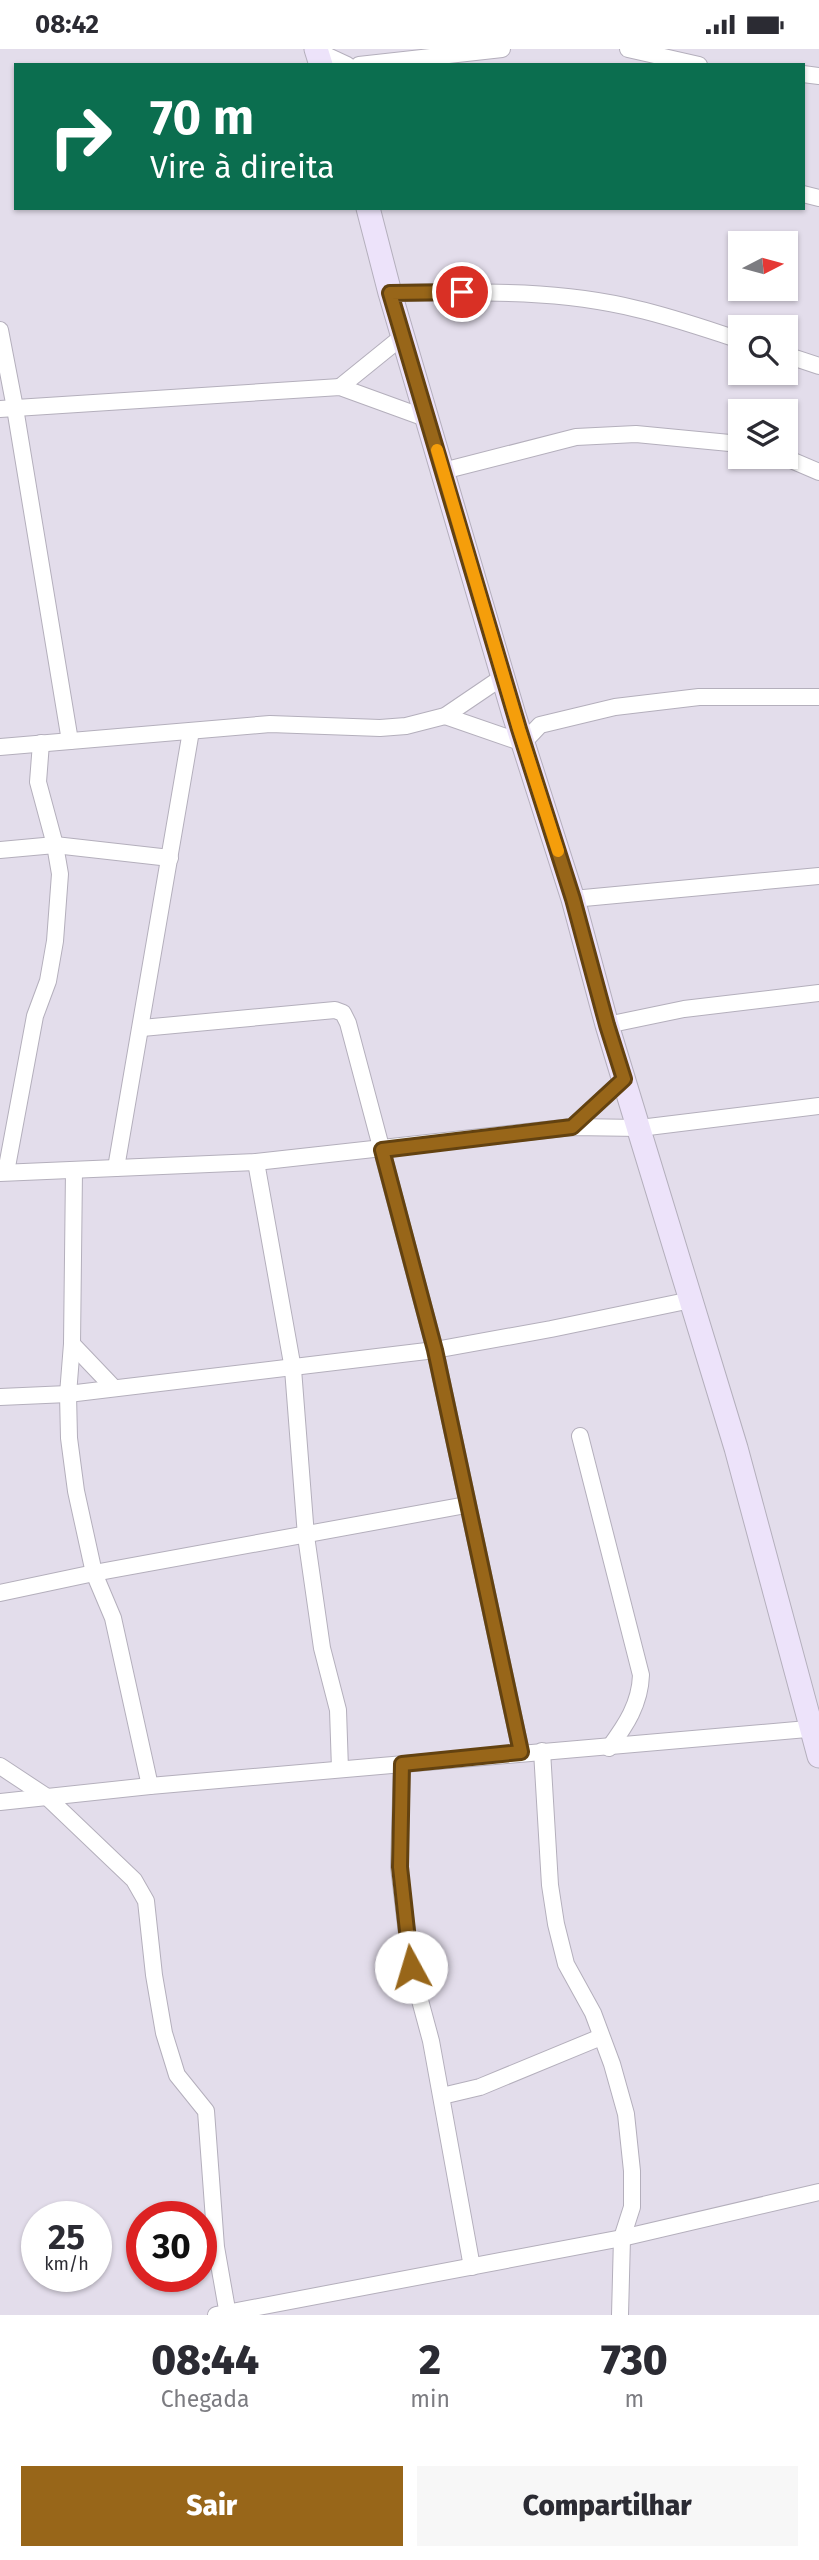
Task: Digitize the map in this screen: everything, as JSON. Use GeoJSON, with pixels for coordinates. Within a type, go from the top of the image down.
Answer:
{"type":"FeatureCollection","features":[{"type":"Feature","properties":{"kind":"street"},"geometry":{"type":"LineString","coordinates":[[377,63],[502,49]]}},
{"type":"Feature","properties":{"kind":"street"},"geometry":{"type":"LineString","coordinates":[[628,49],[690,63]]}},
{"type":"Feature","properties":{"kind":"street"},"geometry":{"type":"LineString","coordinates":[[318,55],[341,63]]}},
{"type":"Feature","properties":{"kind":"street"},"geometry":{"type":"LineString","coordinates":[[369,210],[390,293],[523,743],[573,899],[607,1025],[736,1448],[815,1728],[819,1756]]}},
{"type":"Feature","properties":{"kind":"street"},"geometry":{"type":"LineString","coordinates":[[390,293],[519,292],[572,298],[637,309],[728,336]]}},
{"type":"Feature","properties":{"kind":"street"},"geometry":{"type":"LineString","coordinates":[[0,330],[8,409],[71,741]]}},
{"type":"Feature","properties":{"kind":"street"},"geometry":{"type":"LineString","coordinates":[[340,387],[403,336]]}},
{"type":"Feature","properties":{"kind":"street"},"geometry":{"type":"LineString","coordinates":[[798,359],[819,366]]}},
{"type":"Feature","properties":{"kind":"street"},"geometry":{"type":"LineString","coordinates":[[8,409],[340,387],[428,419]]}},
{"type":"Feature","properties":{"kind":"street"},"geometry":{"type":"LineString","coordinates":[[443,471],[576,437],[636,434],[728,443]]}},
{"type":"Feature","properties":{"kind":"street"},"geometry":{"type":"LineString","coordinates":[[798,463],[819,472]]}},
{"type":"Feature","properties":{"kind":"street"},"geometry":{"type":"LineString","coordinates":[[0,747],[270,724],[380,728],[407,726],[445,716],[504,676]]}},
{"type":"Feature","properties":{"kind":"street"},"geometry":{"type":"LineString","coordinates":[[523,743],[540,726],[615,706],[699,697],[819,697]]}},
{"type":"Feature","properties":{"kind":"street"},"geometry":{"type":"LineString","coordinates":[[445,716],[523,743]]}},
{"type":"Feature","properties":{"kind":"street"},"geometry":{"type":"LineString","coordinates":[[116,1168],[191,731]]}},
{"type":"Feature","properties":{"kind":"street"},"geometry":{"type":"LineString","coordinates":[[41,743],[38,782],[60,874],[55,941],[47,981],[35,1016],[3,1173],[256,1162],[572,1127],[640,1128],[819,1106]]}},
{"type":"Feature","properties":{"kind":"street"},"geometry":{"type":"LineString","coordinates":[[0,851],[55,845],[170,858]]}},
{"type":"Feature","properties":{"kind":"street"},"geometry":{"type":"LineString","coordinates":[[573,899],[819,876]]}},
{"type":"Feature","properties":{"kind":"street"},"geometry":{"type":"LineString","coordinates":[[607,1025],[684,1009],[819,993]]}},
{"type":"Feature","properties":{"kind":"street"},"geometry":{"type":"LineString","coordinates":[[142,1028],[335,1010],[343,1013],[348,1023],[435,1350],[466,1505],[521,1752]]}},
{"type":"Feature","properties":{"kind":"street"},"geometry":{"type":"LineString","coordinates":[[572,1127],[624,1079]]}},
{"type":"Feature","properties":{"kind":"street"},"geometry":{"type":"LineString","coordinates":[[256,1162],[293,1369],[306,1536],[322,1648],[338,1710],[340,1769]]}},
{"type":"Feature","properties":{"kind":"street"},"geometry":{"type":"LineString","coordinates":[[74,1171],[69,1438],[76,1491],[94,1573],[113,1618],[150,1786]]}},
{"type":"Feature","properties":{"kind":"street"},"geometry":{"type":"LineString","coordinates":[[0,1397],[68,1394],[435,1350],[691,1300]]}},
{"type":"Feature","properties":{"kind":"street"},"geometry":{"type":"LineString","coordinates":[[72,1344],[113,1387]]}},
{"type":"Feature","properties":{"kind":"street"},"geometry":{"type":"LineString","coordinates":[[580,1436],[641,1675],[641,1692],[633,1711],[609,1748]]}},
{"type":"Feature","properties":{"kind":"street"},"geometry":{"type":"LineString","coordinates":[[0,1593],[94,1573],[466,1505]]}},
{"type":"Feature","properties":{"kind":"street"},"geometry":{"type":"LineString","coordinates":[[0,1802],[521,1752],[609,1748],[815,1728]]}},
{"type":"Feature","properties":{"kind":"street"},"geometry":{"type":"LineString","coordinates":[[542,1751],[550,1885],[556,1924],[566,1964],[593,2013],[612,2064],[626,2114],[632,2207],[622,2238],[620,2315]]}},
{"type":"Feature","properties":{"kind":"street"},"geometry":{"type":"LineString","coordinates":[[402,1764],[400,1867],[411,1967],[431,2041],[472,2267]]}},
{"type":"Feature","properties":{"kind":"street"},"geometry":{"type":"LineString","coordinates":[[0,1766],[47,1797],[134,1880],[146,1901],[164,2033],[177,2075],[206,2111],[224,2314],[622,2238],[819,2192]]}},
{"type":"Feature","properties":{"kind":"street"},"geometry":{"type":"LineString","coordinates":[[442,2096],[480,2087],[601,2037]]}},
{"type":"Feature","properties":{"kind":"slow traffic"},"geometry":{"type":"LineString","coordinates":[[437,450],[558,851]]}},
{"type":"Feature","properties":{"kind":"route"},"geometry":{"type":"LineString","coordinates":[[411,1967],[400,1867],[402,1764],[521,1752],[466,1505],[435,1350],[382,1150],[572,1127],[624,1079],[573,899],[519,729],[390,293],[462,292]]}}]}
